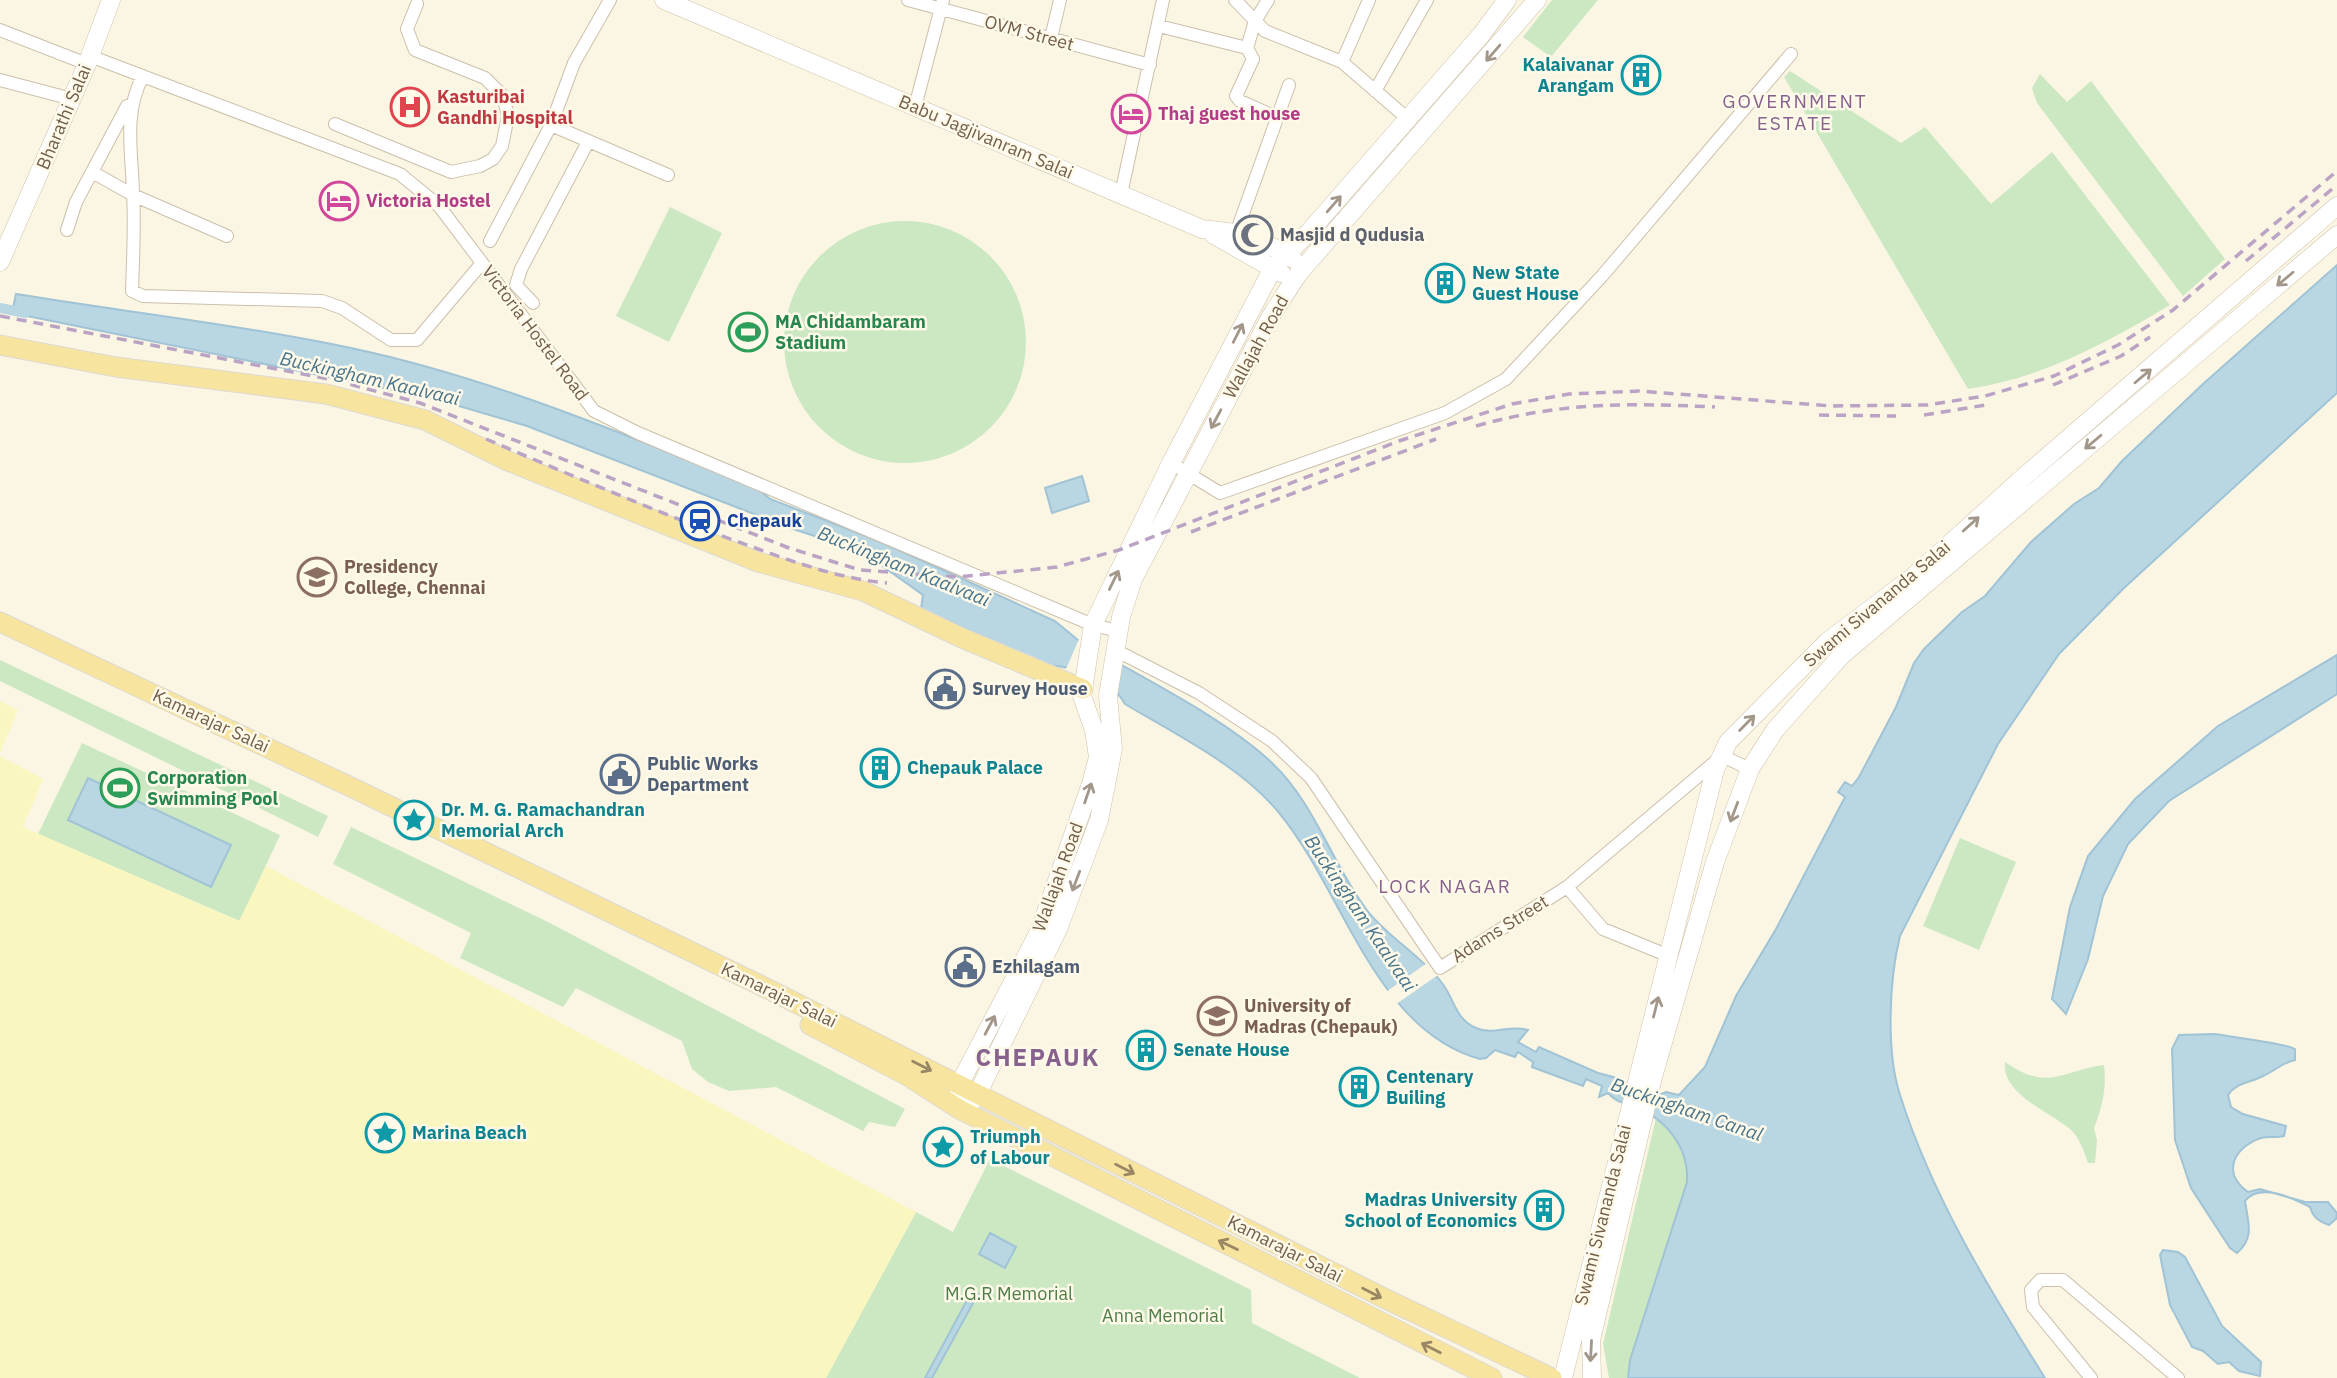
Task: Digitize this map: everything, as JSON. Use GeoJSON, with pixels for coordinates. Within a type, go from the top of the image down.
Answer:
{"type":"FeatureCollection","features":[{"type":"Feature","properties":{"kind":"main road"},"geometry":{"type":"LineString","coordinates":[[0,345],[116,367],[326,394],[425,420],[508,461],[708,542],[758,562],[863,591],[962,638],[1083,686]]}},
{"type":"Feature","properties":{"kind":"main road","name":"Kamarajar Salai"},"geometry":{"type":"LineString","coordinates":[[0,622],[531,873],[1390,1301],[1552,1378]]}},
{"type":"Feature","properties":{"kind":"main road","name":"Kamarajar Salai"},"geometry":{"type":"LineString","coordinates":[[0,633],[634,933],[906,1075],[959,1110],[1492,1378]]}},
{"type":"Feature","properties":{"kind":"street","name":"Bharathi Salai"},"geometry":{"type":"LineString","coordinates":[[0,262],[89,60],[111,0]]}},
{"type":"Feature","properties":{"kind":"street"},"geometry":{"type":"LineString","coordinates":[[490,240],[551,125],[574,63],[610,0]]}},
{"type":"Feature","properties":{"kind":"street","name":"Babu Jagjivanram Salai"},"geometry":{"type":"LineString","coordinates":[[666,0],[1202,229],[1236,233],[1287,253]]}},
{"type":"Feature","properties":{"kind":"street","name":"OVM Street"},"geometry":{"type":"LineString","coordinates":[[908,0],[943,5],[1150,65]]}},
{"type":"Feature","properties":{"kind":"street"},"geometry":{"type":"LineString","coordinates":[[1051,38],[1060,0]]}},
{"type":"Feature","properties":{"kind":"street"},"geometry":{"type":"LineString","coordinates":[[1121,194],[1160,26],[1163,0]]}},
{"type":"Feature","properties":{"kind":"street"},"geometry":{"type":"LineString","coordinates":[[1235,0],[1265,31],[1342,62],[1408,119]]}},
{"type":"Feature","properties":{"kind":"street"},"geometry":{"type":"LineString","coordinates":[[1247,48],[1255,21],[1268,0]]}},
{"type":"Feature","properties":{"kind":"street"},"geometry":{"type":"LineString","coordinates":[[1342,62],[1369,0]]}},
{"type":"Feature","properties":{"kind":"street"},"geometry":{"type":"LineString","coordinates":[[1375,91],[1427,0]]}},
{"type":"Feature","properties":{"kind":"street","name":"Wallajah Road"},"geometry":{"type":"LineString","coordinates":[[1507,0],[1408,119],[1273,268],[1171,463],[1093,625],[1083,686],[1098,757],[1091,783],[1039,932],[959,1085],[959,1110],[967,1107],[977,1095],[1058,929],[1099,820],[1113,749],[1108,696],[1118,631],[1133,579],[1187,473],[1271,316],[1298,274],[1537,0]]}},
{"type":"Feature","properties":{"kind":"street"},"geometry":{"type":"LineString","coordinates":[[335,124],[451,172],[480,166],[494,159],[502,146],[508,116],[503,96],[485,78],[415,50],[407,29],[417,4]]}},
{"type":"Feature","properties":{"kind":"street"},"geometry":{"type":"LineString","coordinates":[[915,107],[943,5]]}},
{"type":"Feature","properties":{"kind":"street"},"geometry":{"type":"LineString","coordinates":[[1160,26],[1247,48],[1253,56],[1237,99],[1278,118]]}},
{"type":"Feature","properties":{"kind":"street","name":"Victoria Hostel Road"},"geometry":{"type":"LineString","coordinates":[[0,30],[143,76],[400,174],[439,206],[594,411],[639,433],[1093,625],[1118,631]]}},
{"type":"Feature","properties":{"kind":"street"},"geometry":{"type":"LineString","coordinates":[[1171,463],[1220,493],[1445,413],[1506,379],[1602,276],[1791,54]]}},
{"type":"Feature","properties":{"kind":"street"},"geometry":{"type":"LineString","coordinates":[[67,230],[76,202],[94,173],[143,76]]}},
{"type":"Feature","properties":{"kind":"street"},"geometry":{"type":"LineString","coordinates":[[0,80],[72,99]]}},
{"type":"Feature","properties":{"kind":"street"},"geometry":{"type":"LineString","coordinates":[[1236,233],[1289,85]]}},
{"type":"Feature","properties":{"kind":"street"},"geometry":{"type":"LineString","coordinates":[[135,90],[129,117],[134,195],[132,290],[143,296],[322,301],[342,308],[391,340],[417,340],[482,263]]}},
{"type":"Feature","properties":{"kind":"street"},"geometry":{"type":"LineString","coordinates":[[551,125],[668,174]]}},
{"type":"Feature","properties":{"kind":"street"},"geometry":{"type":"LineString","coordinates":[[533,303],[516,285],[521,268],[588,142]]}},
{"type":"Feature","properties":{"kind":"street"},"geometry":{"type":"LineString","coordinates":[[94,173],[134,195],[228,236]]}},
{"type":"Feature","properties":{"kind":"street","name":"Swami Sivananda Salai"},"geometry":{"type":"LineString","coordinates":[[1563,1378],[1636,1116],[1669,956],[1715,770],[1728,742],[1827,642],[1913,577],[2337,206]]}},
{"type":"Feature","properties":{"kind":"street","name":"Wallajah Road"},"geometry":{"type":"LineString","coordinates":[[1202,229],[1285,275],[1298,274]]}},
{"type":"Feature","properties":{"kind":"street","name":"Bharathi Salai"},"geometry":{"type":"LineString","coordinates":[[0,280],[13,234]]}},
{"type":"Feature","properties":{"kind":"street","name":"Swami Sivananda Salai"},"geometry":{"type":"LineString","coordinates":[[1646,1075],[1715,862],[1750,769],[1774,730],[1841,656],[2337,235]]}},
{"type":"Feature","properties":{"kind":"street"},"geometry":{"type":"LineString","coordinates":[[1287,253],[1297,264],[1298,274]]}},
{"type":"Feature","properties":{"kind":"street"},"geometry":{"type":"LineString","coordinates":[[2044,460],[2055,475]]}},
{"type":"Feature","properties":{"kind":"street","name":"Adams Street"},"geometry":{"type":"LineString","coordinates":[[1117,651],[1199,693],[1272,741],[1311,778],[1440,968],[1567,887],[1722,756]]}},
{"type":"Feature","properties":{"kind":"street"},"geometry":{"type":"LineString","coordinates":[[1722,756],[1750,769]]}},
{"type":"Feature","properties":{"kind":"street"},"geometry":{"type":"LineString","coordinates":[[1567,887],[1603,929],[1669,956]]}},
{"type":"Feature","properties":{"kind":"street","name":"Swami Sivananda Salai"},"geometry":{"type":"LineString","coordinates":[[1592,1378],[1591,1340],[1636,1116]]}},
{"type":"Feature","properties":{"kind":"street"},"geometry":{"type":"LineString","coordinates":[[2091,1378],[2033,1307],[2031,1290],[2040,1280],[2063,1280],[2178,1378]]}},
{"type":"Feature","properties":{"kind":"green space"},"geometry":{"type":"Polygon","coordinates":[[[1552,0],[1598,0],[1551,57],[1523,37],[1552,0]]]}},
{"type":"Feature","properties":{"kind":"green space"},"geometry":{"type":"Polygon","coordinates":[[[1790,71],[1901,143],[1925,127],[1991,204],[2052,152],[2170,305],[2122,333],[2048,368],[1996,384],[1968,389],[1784,77],[1790,71]]]}},
{"type":"Feature","properties":{"kind":"green space"},"geometry":{"type":"Polygon","coordinates":[[[2040,74],[2067,102],[2091,81],[2225,259],[2183,296],[2037,103],[2032,88],[2040,74]]]}},
{"type":"Feature","properties":{"kind":"green space"},"geometry":{"type":"Polygon","coordinates":[[[670,207],[722,233],[669,342],[616,316],[670,207]]]}},
{"type":"Feature","properties":{"kind":"green space"},"geometry":{"type":"Polygon","coordinates":[[[905,221],[929,224],[962,236],[982,249],[998,265],[1011,285],[1020,307],[1026,342],[1023,366],[1011,399],[998,419],[982,435],[962,448],[940,457],[905,463],[881,460],[848,448],[828,435],[812,419],[799,399],[790,377],[784,342],[787,318],[799,285],[812,265],[828,249],[848,236],[870,227],[905,221]]]}},
{"type":"Feature","properties":{"kind":"green space"},"geometry":{"type":"Polygon","coordinates":[[[0,660],[328,816],[318,837],[0,681],[0,660]]]}},
{"type":"Feature","properties":{"kind":"green space","name":"Corporation Swimming Pool"},"geometry":{"type":"Polygon","coordinates":[[[82,743],[280,835],[240,921],[38,834],[82,743]]]}},
{"type":"Feature","properties":{"kind":"green space"},"geometry":{"type":"Polygon","coordinates":[[[351,827],[546,921],[905,1109],[895,1127],[869,1122],[863,1131],[776,1087],[729,1091],[708,1082],[692,1069],[682,1041],[576,988],[563,1007],[460,958],[471,933],[333,864],[351,827]]]}},
{"type":"Feature","properties":{"kind":"green space"},"geometry":{"type":"Polygon","coordinates":[[[1960,838],[2016,862],[1979,950],[1923,926],[1960,838]]]}},
{"type":"Feature","properties":{"kind":"green space"},"geometry":{"type":"Polygon","coordinates":[[[2005,1062],[2032,1076],[2044,1078],[2104,1065],[2103,1098],[2094,1128],[2097,1140],[2095,1163],[2088,1163],[2079,1140],[2070,1129],[2018,1092],[2010,1083],[2005,1062]]]}},
{"type":"Feature","properties":{"kind":"green space"},"geometry":{"type":"Polygon","coordinates":[[[1656,1118],[1670,1132],[1684,1154],[1688,1182],[1630,1360],[1628,1378],[1609,1378],[1603,1344],[1656,1118]]]}},
{"type":"Feature","properties":{"kind":"green space","name":"M.G.R Memorial"},"geometry":{"type":"Polygon","coordinates":[[[990,1159],[1251,1290],[1252,1323],[1360,1378],[826,1378],[916,1212],[953,1232],[990,1159]]]}},
{"type":"Feature","properties":{"kind":"sand"},"geometry":{"type":"Polygon","coordinates":[[[0,701],[18,710],[0,753],[0,701]]]}},
{"type":"Feature","properties":{"kind":"sand","name":"Marina Beach"},"geometry":{"type":"Polygon","coordinates":[[[0,756],[43,779],[23,827],[239,921],[266,866],[916,1212],[826,1378],[0,1378],[0,756]]]}},
{"type":"Feature","properties":{"kind":"water","name":"Buckingham Canal"},"geometry":{"type":"Polygon","coordinates":[[[2337,265],[2337,393],[2124,588],[2059,654],[1998,744],[1900,936],[1891,994],[1891,1037],[1900,1095],[1913,1133],[1945,1205],[1983,1276],[2045,1378],[1628,1378],[1630,1360],[1687,1182],[1684,1157],[1673,1135],[1644,1111],[1616,1100],[1608,1093],[1599,1097],[1602,1086],[1586,1079],[1583,1086],[1532,1067],[1533,1062],[1518,1052],[1515,1057],[1495,1050],[1486,1058],[1480,1059],[1444,1043],[1413,1019],[1387,989],[1364,954],[1302,845],[1280,814],[1247,781],[1208,753],[1125,704],[1119,695],[1101,681],[1079,671],[1046,665],[921,609],[923,595],[861,551],[790,528],[527,426],[428,397],[12,313],[16,294],[310,340],[403,360],[455,375],[556,409],[756,487],[770,499],[879,541],[1055,621],[1078,640],[1179,697],[1229,729],[1271,762],[1286,778],[1311,814],[1366,909],[1434,973],[1459,1014],[1469,1024],[1489,1031],[1515,1028],[1528,1030],[1518,1042],[1536,1052],[1539,1047],[1598,1073],[1617,1078],[1637,1089],[1659,1095],[1666,1092],[1679,1095],[1705,1067],[1736,996],[1776,929],[1845,797],[1838,792],[1845,782],[1852,786],[1859,777],[1896,707],[1914,663],[1924,649],[1962,612],[1985,596],[2031,542],[2074,504],[2099,488],[2122,461],[2203,384],[2337,265]]]}},
{"type":"Feature","properties":{"kind":"water"},"geometry":{"type":"Polygon","coordinates":[[[1082,476],[1089,501],[1052,513],[1045,488],[1082,476]]]}},
{"type":"Feature","properties":{"kind":"water"},"geometry":{"type":"Polygon","coordinates":[[[2337,655],[2337,694],[2169,801],[2128,844],[2103,896],[2088,959],[2066,1014],[2052,999],[2070,907],[2088,856],[2135,799],[2218,726],[2337,655]]]}},
{"type":"Feature","properties":{"kind":"water"},"geometry":{"type":"Polygon","coordinates":[[[88,778],[231,845],[211,887],[68,820],[88,778]]]}},
{"type":"Feature","properties":{"kind":"water"},"geometry":{"type":"Polygon","coordinates":[[[2215,1034],[2270,1042],[2295,1049],[2295,1060],[2240,1085],[2228,1095],[2231,1107],[2243,1114],[2286,1126],[2284,1136],[2264,1137],[2252,1142],[2234,1161],[2235,1177],[2248,1192],[2260,1189],[2274,1193],[2251,1195],[2245,1201],[2248,1235],[2237,1253],[2230,1248],[2191,1188],[2175,1140],[2172,1049],[2179,1035],[2215,1034]]]}},
{"type":"Feature","properties":{"kind":"water"},"geometry":{"type":"Polygon","coordinates":[[[2289,1197],[2305,1202],[2328,1202],[2337,1213],[2336,1219],[2329,1225],[2314,1216],[2310,1207],[2289,1197]]]}},
{"type":"Feature","properties":{"kind":"water"},"geometry":{"type":"Polygon","coordinates":[[[990,1233],[1016,1247],[1005,1268],[979,1254],[990,1233]]]}},
{"type":"Feature","properties":{"kind":"water"},"geometry":{"type":"Polygon","coordinates":[[[2163,1250],[2178,1252],[2185,1257],[2222,1326],[2261,1362],[2260,1376],[2239,1371],[2229,1362],[2218,1364],[2203,1351],[2192,1347],[2170,1305],[2160,1255],[2163,1250]]]}},
{"type":"Feature","properties":{"kind":"water"},"geometry":{"type":"Polygon","coordinates":[[[972,1291],[978,1294],[932,1378],[925,1378],[972,1291]]]}},
{"type":"Feature","properties":{"kind":"pier"},"geometry":{"type":"Polygon","coordinates":[[[1079,639],[1122,662],[1117,696],[1066,669],[1079,639]]]}},
{"type":"Feature","properties":{"kind":"pier"},"geometry":{"type":"Polygon","coordinates":[[[1427,963],[1438,975],[1395,1005],[1386,992],[1427,963]]]}},
{"type":"Feature","properties":{"kind":"waterway","name":"Buckingham Kaalvaai"},"geometry":{"type":"LineString","coordinates":[[0,308],[25,313]]}},
{"type":"Feature","properties":{"kind":"railway"},"geometry":{"type":"LineString","coordinates":[[0,316],[334,380],[420,403],[789,548],[860,570],[958,577],[1057,567],[1119,550],[1399,441],[1512,404],[1569,394],[1639,391],[1831,406],[1927,405],[1985,396],[2054,376],[2118,345],[2173,310],[2337,171]]}},
{"type":"Feature","properties":{"kind":"railway"},"geometry":{"type":"LineString","coordinates":[[2246,261],[2337,185]]}},
{"type":"Feature","properties":{"kind":"railway"},"geometry":{"type":"LineString","coordinates":[[2053,385],[2121,356],[2150,337]]}},
{"type":"Feature","properties":{"kind":"railway"},"geometry":{"type":"LineString","coordinates":[[1476,426],[1566,408],[1623,405],[1715,407]]}},
{"type":"Feature","properties":{"kind":"railway"},"geometry":{"type":"LineString","coordinates":[[1924,415],[1986,405]]}},
{"type":"Feature","properties":{"kind":"railway"},"geometry":{"type":"LineString","coordinates":[[1819,415],[1896,416]]}},
{"type":"Feature","properties":{"kind":"railway"},"geometry":{"type":"LineString","coordinates":[[486,439],[733,540],[828,572],[887,583]]}},
{"type":"Feature","properties":{"kind":"railway"},"geometry":{"type":"LineString","coordinates":[[1191,532],[1436,439]]}},
{"type":"Feature","properties":{"kind":"place","name":"Kalaivanar Arangam"},"geometry":{"type":"Point","coordinates":[1641,75]}},
{"type":"Feature","properties":{"kind":"place","name":"Kasturibai Gandhi Hospital"},"geometry":{"type":"Point","coordinates":[410,107]}},
{"type":"Feature","properties":{"kind":"place","name":"Thaj guest house"},"geometry":{"type":"Point","coordinates":[1131,114]}},
{"type":"Feature","properties":{"kind":"place","name":"Victoria Hostel"},"geometry":{"type":"Point","coordinates":[339,201]}},
{"type":"Feature","properties":{"kind":"place","name":"Masjid d Qudusia"},"geometry":{"type":"Point","coordinates":[1253,235]}},
{"type":"Feature","properties":{"kind":"place","name":"New State Guest House"},"geometry":{"type":"Point","coordinates":[1445,283]}},
{"type":"Feature","properties":{"kind":"place","name":"MA Chidambaram Stadium"},"geometry":{"type":"Point","coordinates":[748,332]}},
{"type":"Feature","properties":{"kind":"place","name":"Chepauk"},"geometry":{"type":"Point","coordinates":[700,521]}},
{"type":"Feature","properties":{"kind":"place","name":"Presidency College, Chennai"},"geometry":{"type":"Point","coordinates":[317,577]}},
{"type":"Feature","properties":{"kind":"place","name":"Survey House"},"geometry":{"type":"Point","coordinates":[945,689]}},
{"type":"Feature","properties":{"kind":"place","name":"Chepauk Palace"},"geometry":{"type":"Point","coordinates":[880,768]}},
{"type":"Feature","properties":{"kind":"place","name":"Public Works Department"},"geometry":{"type":"Point","coordinates":[620,774]}},
{"type":"Feature","properties":{"kind":"place","name":"Corporation Swimming Pool"},"geometry":{"type":"Point","coordinates":[120,788]}},
{"type":"Feature","properties":{"kind":"place","name":"Dr. M. G. Ramachandran Memorial Arch"},"geometry":{"type":"Point","coordinates":[414,820]}},
{"type":"Feature","properties":{"kind":"place","name":"Ezhilagam"},"geometry":{"type":"Point","coordinates":[965,967]}},
{"type":"Feature","properties":{"kind":"place","name":"University of Madras (Chepauk)"},"geometry":{"type":"Point","coordinates":[1217,1016]}},
{"type":"Feature","properties":{"kind":"place","name":"Senate House"},"geometry":{"type":"Point","coordinates":[1146,1050]}},
{"type":"Feature","properties":{"kind":"place","name":"Centenary Builing"},"geometry":{"type":"Point","coordinates":[1359,1087]}},
{"type":"Feature","properties":{"kind":"place","name":"Marina Beach"},"geometry":{"type":"Point","coordinates":[385,1133]}},
{"type":"Feature","properties":{"kind":"place","name":"Triumph of Labour"},"geometry":{"type":"Point","coordinates":[943,1147]}},
{"type":"Feature","properties":{"kind":"place","name":"Madras University School of Economics"},"geometry":{"type":"Point","coordinates":[1544,1210]}},
{"type":"Feature","properties":{"kind":"district","name":"GOVERNMENT ESTATE"},"geometry":{"type":"Point","coordinates":[1795,112]}},
{"type":"Feature","properties":{"kind":"district","name":"LOCK NAGAR"},"geometry":{"type":"Point","coordinates":[1445,886]}},
{"type":"Feature","properties":{"kind":"district","name":"CHEPAUK"},"geometry":{"type":"Point","coordinates":[1038,1058]}},
{"type":"Feature","properties":{"kind":"park label","name":"Anna Memorial"},"geometry":{"type":"Point","coordinates":[1163,1316]}}]}
